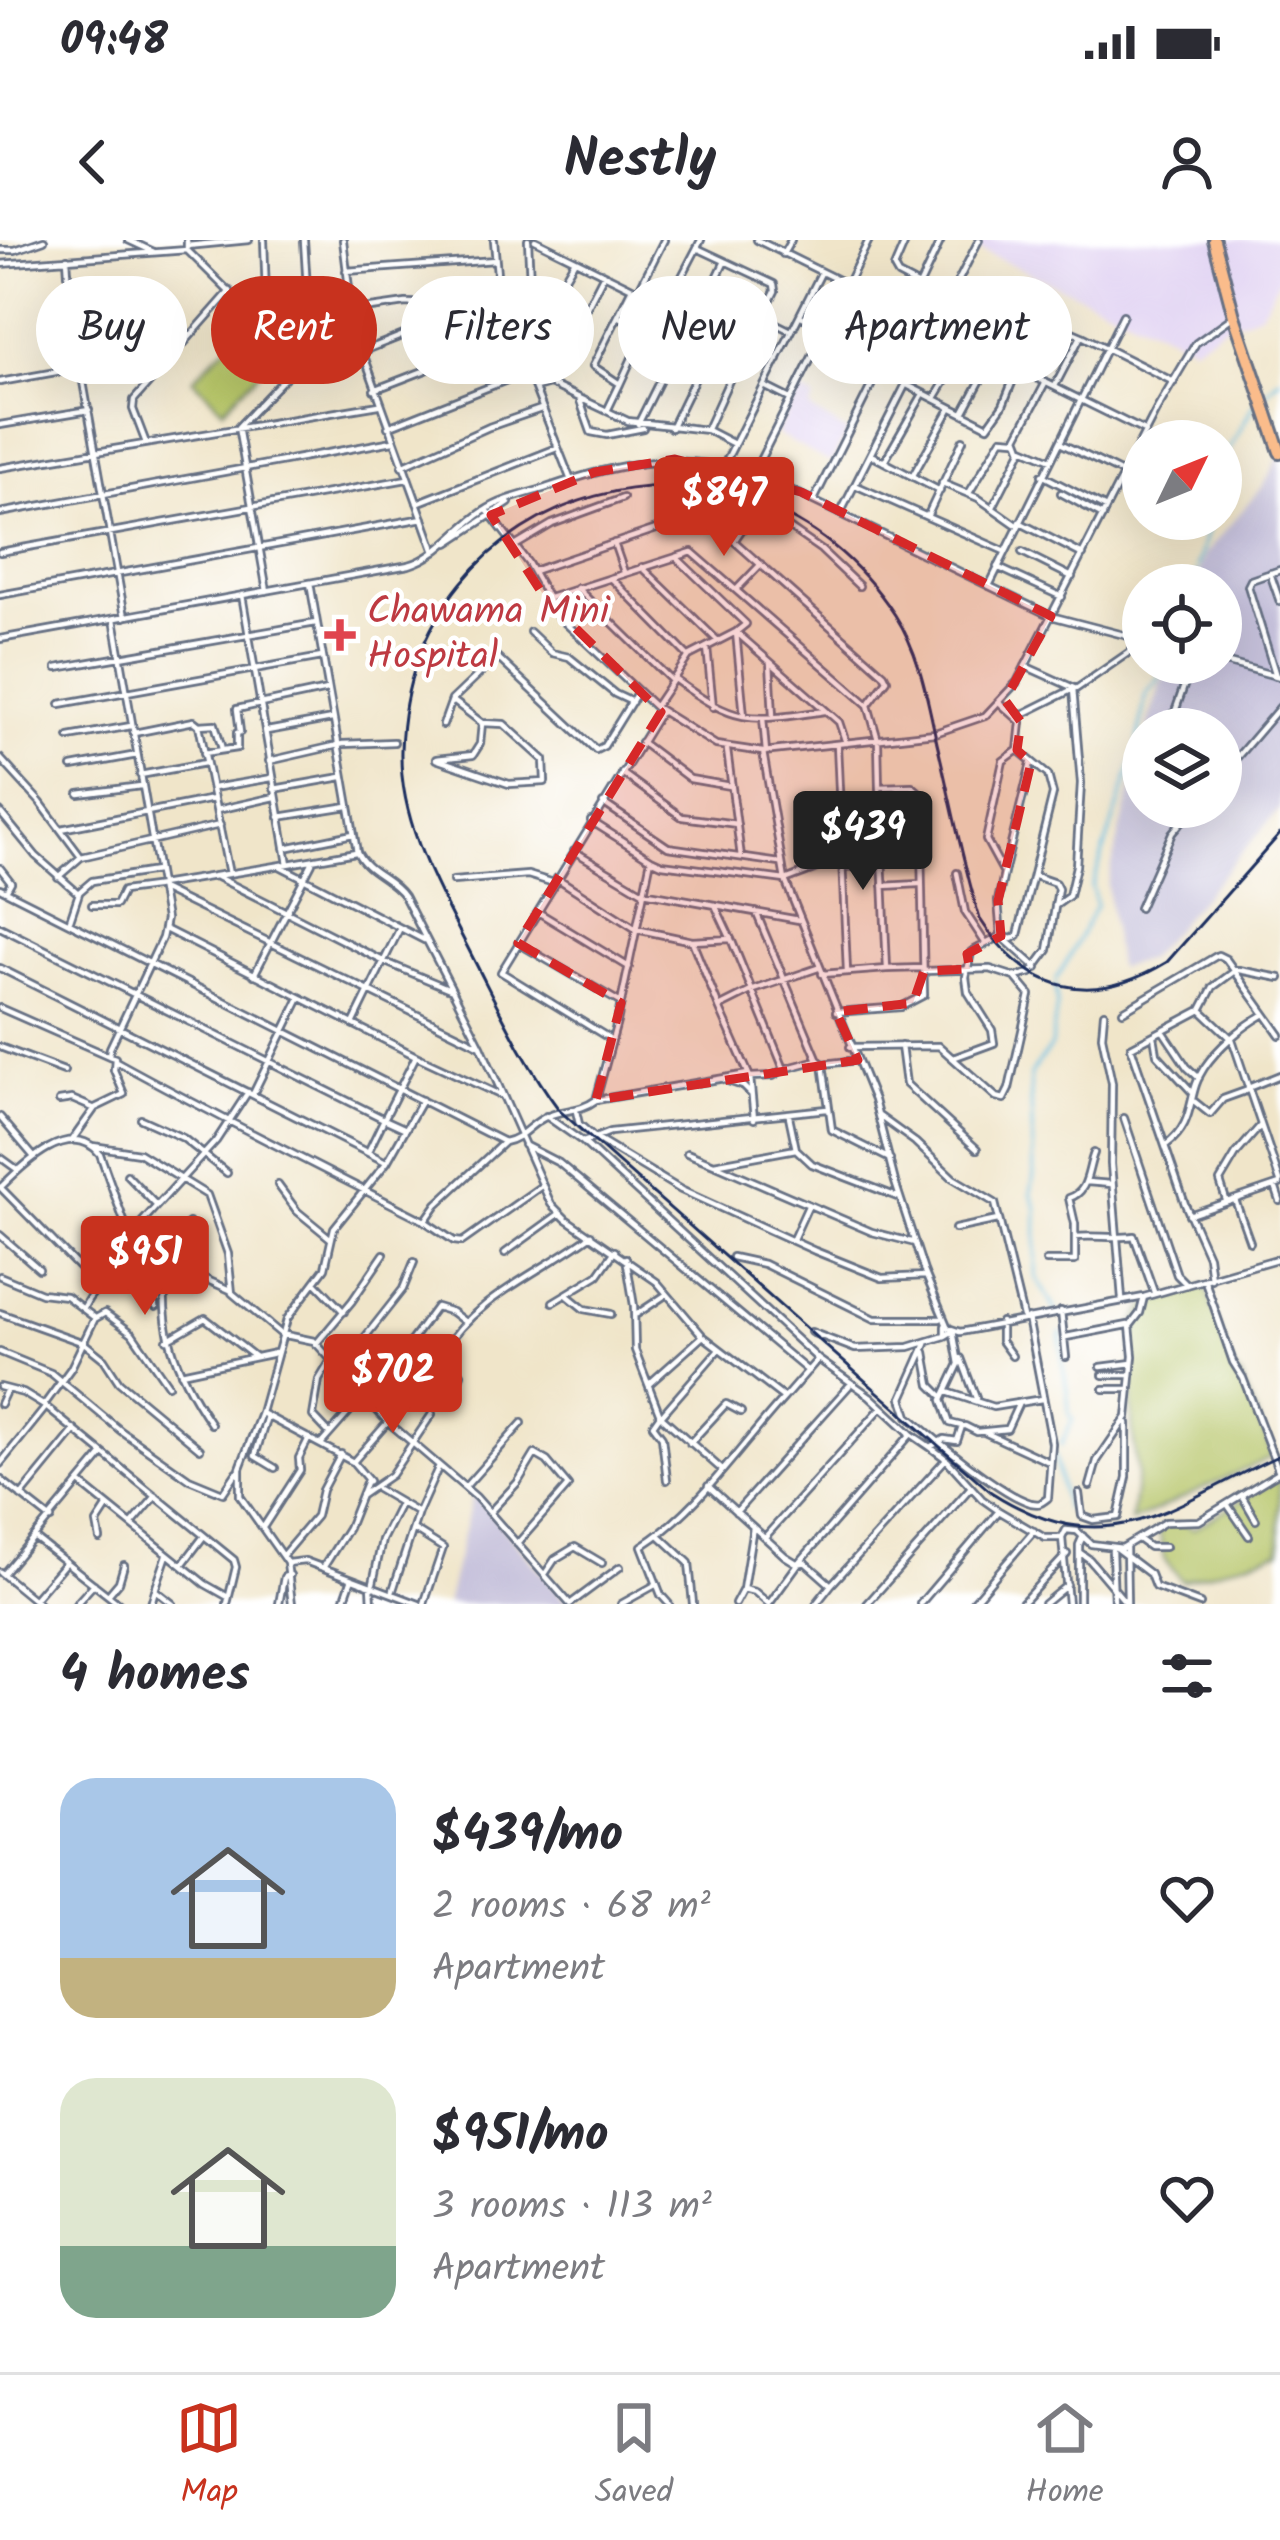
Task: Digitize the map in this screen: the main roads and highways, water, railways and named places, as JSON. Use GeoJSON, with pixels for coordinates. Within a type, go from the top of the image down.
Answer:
{"type":"FeatureCollection","features":[{"type":"Feature","properties":{"kind":"highway"},"geometry":{"type":"LineString","coordinates":[[1214,240],[1280,452]]}},
{"type":"Feature","properties":{"kind":"waterway"},"geometry":{"type":"LineString","coordinates":[[1266,393],[1280,378]]}},
{"type":"Feature","properties":{"kind":"waterway"},"geometry":{"type":"LineString","coordinates":[[1242,426],[1258,398]]}},
{"type":"Feature","properties":{"kind":"waterway"},"geometry":{"type":"LineString","coordinates":[[1199,564],[1205,540]]}},
{"type":"Feature","properties":{"kind":"waterway"},"geometry":{"type":"LineString","coordinates":[[1056,979],[1096,906],[1092,887],[1136,752],[1146,694],[1155,684]]}},
{"type":"Feature","properties":{"kind":"waterway"},"geometry":{"type":"LineString","coordinates":[[1055,985],[1051,1046],[1030,1075],[1036,1277],[1057,1313]]}},
{"type":"Feature","properties":{"kind":"waterway"},"geometry":{"type":"LineString","coordinates":[[1061,1333],[1073,1419],[1061,1445]]}},
{"type":"Feature","properties":{"kind":"waterway"},"geometry":{"type":"LineString","coordinates":[[1054,1453],[1065,1509]]}},
{"type":"Feature","properties":{"kind":"railway"},"geometry":{"type":"LineString","coordinates":[[1280,834],[1167,962],[1113,985],[1088,988],[1040,977],[999,944],[980,919],[922,677],[895,615],[831,545],[756,502],[676,487],[596,496],[522,529],[461,583],[419,657],[401,750],[407,806],[425,860],[514,1038],[560,1111],[991,1492],[1033,1514],[1071,1525],[1106,1527],[1172,1508],[1280,1455]]}},
{"type":"Feature","properties":{"kind":"place","name":"Chawama Mini Hospital"},"geometry":{"type":"Point","coordinates":[340,635]}}]}
